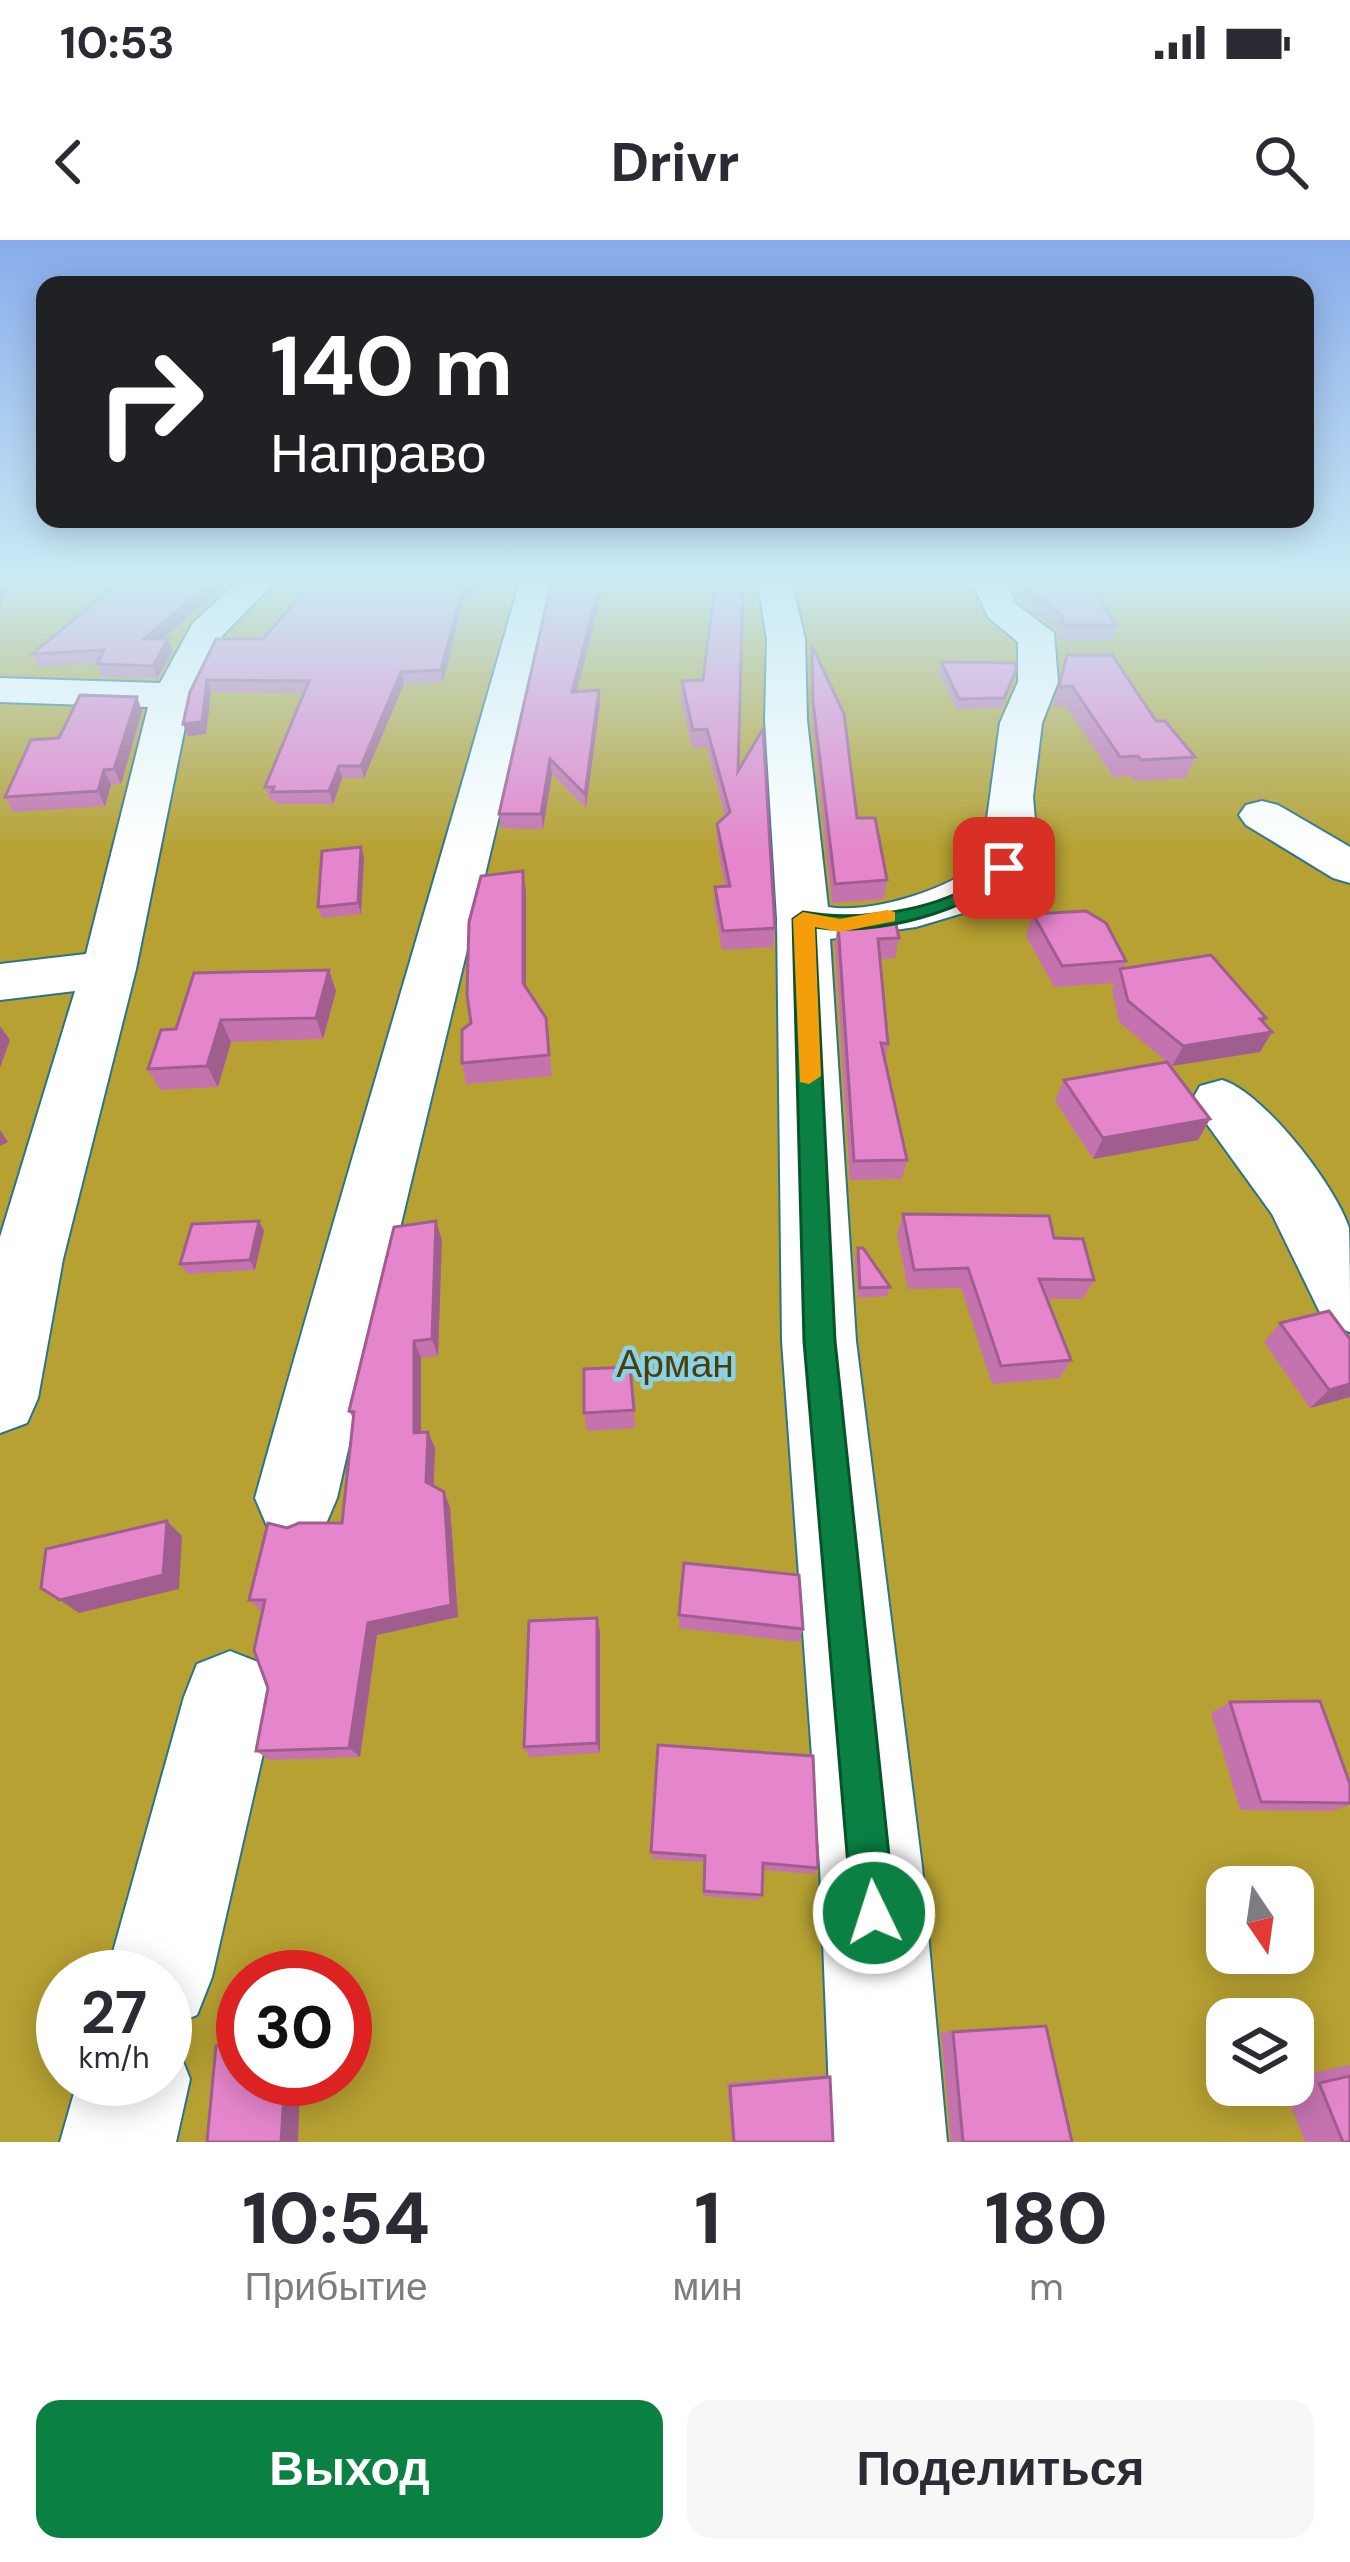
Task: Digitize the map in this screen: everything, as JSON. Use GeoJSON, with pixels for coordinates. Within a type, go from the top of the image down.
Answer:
{"type":"FeatureCollection","features":[{"type":"Feature","properties":{"kind":"street"},"geometry":{"type":"LineString","coordinates":[[0,1398],[28,1259],[109,970],[156,749],[185,673]]}},
{"type":"Feature","properties":{"kind":"street"},"geometry":{"type":"LineString","coordinates":[[296,1498],[377,1175],[435,982],[513,673]]}},
{"type":"Feature","properties":{"kind":"street"},"geometry":{"type":"LineString","coordinates":[[786,673],[803,919],[819,1341],[871,1867],[889,2142]]}},
{"type":"Feature","properties":{"kind":"street"},"geometry":{"type":"LineString","coordinates":[[803,919],[840,925],[916,911],[971,894],[1004,868],[1012,833],[1010,797],[1022,723],[1037,673]]}},
{"type":"Feature","properties":{"kind":"street"},"geometry":{"type":"LineString","coordinates":[[0,690],[173,696]]}},
{"type":"Feature","properties":{"kind":"street"},"geometry":{"type":"LineString","coordinates":[[1262,815],[1350,868]]}},
{"type":"Feature","properties":{"kind":"street"},"geometry":{"type":"LineString","coordinates":[[0,982],[109,970]]}},
{"type":"Feature","properties":{"kind":"street"},"geometry":{"type":"LineString","coordinates":[[1222,1102],[1262,1144],[1325,1243],[1350,1302]]}},
{"type":"Feature","properties":{"kind":"street"},"geometry":{"type":"LineString","coordinates":[[166,1950],[230,1697]]}},
{"type":"Feature","properties":{"kind":"street"},"geometry":{"type":"LineString","coordinates":[[118,2142],[127,2106]]}},
{"type":"Feature","properties":{"kind":"green space","name":"Арман"},"geometry":{"type":"Polygon","coordinates":[[[0,673],[1350,673],[1350,2142],[0,2142],[0,673]]]}},
{"type":"Feature","properties":{"kind":"building"},"geometry":{"type":"Polygon","coordinates":[[[199,673],[401,673],[361,766],[339,766],[329,791],[272,792],[274,787],[265,787],[309,681],[207,680],[202,722],[183,724],[199,673]]]}},
{"type":"Feature","properties":{"kind":"building"},"geometry":{"type":"Polygon","coordinates":[[[531,673],[577,673],[572,692],[599,690],[585,794],[550,759],[541,814],[499,814],[531,673]]]}},
{"type":"Feature","properties":{"kind":"building"},"geometry":{"type":"Polygon","coordinates":[[[704,673],[741,673],[738,771],[763,729],[775,928],[723,931],[715,887],[730,886],[717,824],[730,812],[707,729],[693,730],[682,681],[703,680],[704,673]]]}},
{"type":"Feature","properties":{"kind":"building"},"geometry":{"type":"Polygon","coordinates":[[[812,673],[825,673],[844,714],[857,818],[875,818],[887,880],[835,884],[812,673]]]}},
{"type":"Feature","properties":{"kind":"building"},"geometry":{"type":"Polygon","coordinates":[[[946,673],[1015,673],[1004,698],[959,699],[946,673]]]}},
{"type":"Feature","properties":{"kind":"building"},"geometry":{"type":"Polygon","coordinates":[[[1063,673],[1124,673],[1156,721],[1165,721],[1195,757],[1120,757],[1072,686],[1059,687],[1063,673]]]}},
{"type":"Feature","properties":{"kind":"building"},"geometry":{"type":"Polygon","coordinates":[[[80,695],[137,697],[114,769],[104,770],[98,791],[5,797],[31,740],[59,738],[80,695]]]}},
{"type":"Feature","properties":{"kind":"building"},"geometry":{"type":"Polygon","coordinates":[[[361,847],[358,903],[318,907],[322,851],[361,847]]]}},
{"type":"Feature","properties":{"kind":"building"},"geometry":{"type":"Polygon","coordinates":[[[523,871],[523,983],[546,1018],[549,1055],[462,1063],[462,1030],[471,1023],[469,922],[481,876],[523,871]]]}},
{"type":"Feature","properties":{"kind":"building"},"geometry":{"type":"Polygon","coordinates":[[[1086,911],[1106,923],[1126,961],[1062,966],[1033,914],[1086,911]]]}},
{"type":"Feature","properties":{"kind":"building"},"geometry":{"type":"Polygon","coordinates":[[[894,915],[899,938],[878,939],[888,1044],[881,1043],[907,1160],[854,1161],[838,923],[894,915]]]}},
{"type":"Feature","properties":{"kind":"building"},"geometry":{"type":"Polygon","coordinates":[[[1211,955],[1266,1018],[1260,1019],[1272,1032],[1183,1046],[1128,1001],[1120,969],[1211,955]]]}},
{"type":"Feature","properties":{"kind":"building"},"geometry":{"type":"Polygon","coordinates":[[[329,970],[316,1018],[221,1020],[207,1066],[148,1069],[161,1030],[176,1029],[194,973],[329,970]]]}},
{"type":"Feature","properties":{"kind":"building"},"geometry":{"type":"Polygon","coordinates":[[[1167,1062],[1210,1119],[1103,1138],[1064,1080],[1167,1062]]]}},
{"type":"Feature","properties":{"kind":"building"},"geometry":{"type":"Polygon","coordinates":[[[903,1214],[1049,1216],[1054,1238],[1083,1239],[1094,1280],[1039,1279],[1071,1360],[1001,1366],[968,1268],[914,1270],[903,1214]]]}},
{"type":"Feature","properties":{"kind":"building"},"geometry":{"type":"Polygon","coordinates":[[[259,1221],[250,1260],[180,1264],[192,1224],[259,1221]]]}},
{"type":"Feature","properties":{"kind":"building"},"geometry":{"type":"Polygon","coordinates":[[[436,1221],[432,1339],[414,1341],[414,1433],[428,1432],[426,1482],[444,1492],[451,1605],[368,1623],[349,1748],[256,1751],[268,1688],[254,1650],[265,1600],[249,1600],[268,1523],[287,1528],[299,1523],[342,1523],[354,1412],[349,1411],[394,1227],[436,1221]]]}},
{"type":"Feature","properties":{"kind":"building"},"geometry":{"type":"Polygon","coordinates":[[[858,1248],[863,1248],[890,1287],[860,1288],[858,1248]]]}},
{"type":"Feature","properties":{"kind":"building"},"geometry":{"type":"Polygon","coordinates":[[[1329,1311],[1350,1339],[1350,1384],[1329,1390],[1280,1323],[1329,1311]]]}},
{"type":"Feature","properties":{"kind":"building"},"geometry":{"type":"Polygon","coordinates":[[[630,1367],[634,1410],[584,1413],[584,1369],[630,1367]]]}},
{"type":"Feature","properties":{"kind":"building"},"geometry":{"type":"Polygon","coordinates":[[[167,1521],[163,1575],[60,1600],[41,1588],[46,1549],[167,1521]]]}},
{"type":"Feature","properties":{"kind":"building"},"geometry":{"type":"Polygon","coordinates":[[[684,1563],[799,1575],[803,1629],[679,1615],[684,1563]]]}},
{"type":"Feature","properties":{"kind":"building"},"geometry":{"type":"Polygon","coordinates":[[[597,1618],[597,1743],[524,1747],[529,1621],[597,1618]]]}},
{"type":"Feature","properties":{"kind":"building"},"geometry":{"type":"Polygon","coordinates":[[[1320,1701],[1350,1784],[1350,1803],[1261,1802],[1230,1702],[1320,1701]]]}},
{"type":"Feature","properties":{"kind":"building"},"geometry":{"type":"Polygon","coordinates":[[[658,1745],[813,1756],[818,1868],[763,1863],[762,1895],[704,1891],[705,1856],[651,1852],[658,1745]]]}},
{"type":"Feature","properties":{"kind":"building"},"geometry":{"type":"Polygon","coordinates":[[[1046,2026],[1072,2142],[963,2142],[953,2032],[1046,2026]]]}},
{"type":"Feature","properties":{"kind":"building"},"geometry":{"type":"Polygon","coordinates":[[[216,2046],[216,2106],[283,2106],[281,2142],[207,2142],[216,2046]]]}},
{"type":"Feature","properties":{"kind":"building"},"geometry":{"type":"Polygon","coordinates":[[[1350,2076],[1350,2142],[1343,2142],[1319,2083],[1350,2076]]]}},
{"type":"Feature","properties":{"kind":"building"},"geometry":{"type":"Polygon","coordinates":[[[830,2077],[833,2142],[734,2142],[730,2086],[830,2077]]]}},
{"type":"Feature","properties":{"kind":"slow traffic"},"geometry":{"type":"LineString","coordinates":[[809,1076],[803,919],[840,925],[887,917]]}},
{"type":"Feature","properties":{"kind":"route"},"geometry":{"type":"LineString","coordinates":[[874,1913],[819,1341],[803,919],[840,925],[916,911],[971,894],[1004,868]]}}]}
